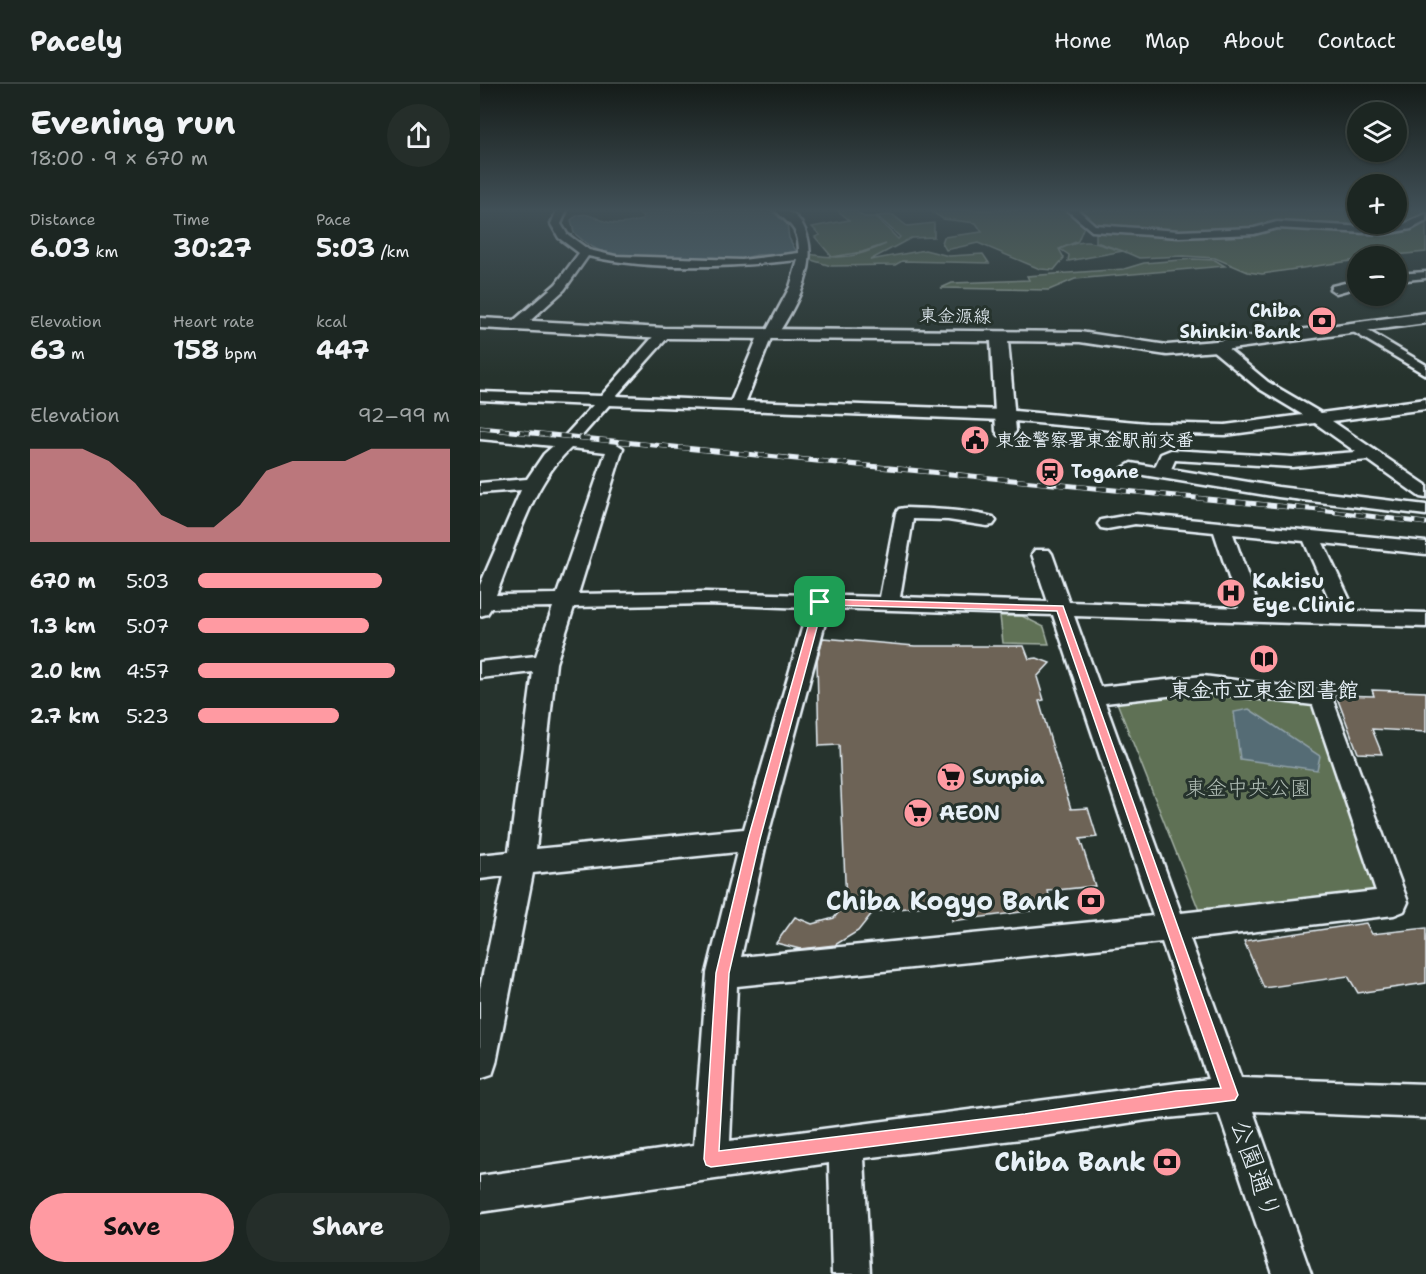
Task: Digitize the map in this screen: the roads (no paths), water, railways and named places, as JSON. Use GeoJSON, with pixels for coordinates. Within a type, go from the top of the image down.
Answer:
{"type":"FeatureCollection","features":[{"type":"Feature","properties":{"kind":"main road","name":"東金源線"},"geometry":{"type":"LineString","coordinates":[[480,323],[664,333],[1089,337],[1161,350],[1216,346],[1426,318]]}},
{"type":"Feature","properties":{"kind":"main road"},"geometry":{"type":"LineString","coordinates":[[999,336],[1004,423]]}},
{"type":"Feature","properties":{"kind":"street"},"geometry":{"type":"LineString","coordinates":[[516,326],[560,287],[575,266]]}},
{"type":"Feature","properties":{"kind":"street"},"geometry":{"type":"LineString","coordinates":[[737,404],[769,334],[799,283],[802,266]]}},
{"type":"Feature","properties":{"kind":"street"},"geometry":{"type":"LineString","coordinates":[[1407,277],[1426,275]]}},
{"type":"Feature","properties":{"kind":"street"},"geometry":{"type":"LineString","coordinates":[[1336,289],[1347,286]]}},
{"type":"Feature","properties":{"kind":"street"},"geometry":{"type":"LineString","coordinates":[[1355,327],[1426,371]]}},
{"type":"Feature","properties":{"kind":"street"},"geometry":{"type":"LineString","coordinates":[[664,333],[550,458],[532,484],[481,604],[706,598],[1426,620]]}},
{"type":"Feature","properties":{"kind":"street"},"geometry":{"type":"LineString","coordinates":[[1216,346],[1263,385],[1374,455],[1426,493]]}},
{"type":"Feature","properties":{"kind":"street"},"geometry":{"type":"LineString","coordinates":[[480,396],[737,404],[1004,423],[1225,430],[1426,404]]}},
{"type":"Feature","properties":{"kind":"street"},"geometry":{"type":"LineString","coordinates":[[480,434],[615,448],[545,663],[521,863],[487,990],[480,1063]]}},
{"type":"Feature","properties":{"kind":"street"},"geometry":{"type":"LineString","coordinates":[[1161,473],[1167,458],[1171,455],[1292,462],[1374,455]]}},
{"type":"Feature","properties":{"kind":"street"},"geometry":{"type":"LineString","coordinates":[[1131,468],[1278,492],[1426,510]]}},
{"type":"Feature","properties":{"kind":"street"},"geometry":{"type":"LineString","coordinates":[[480,488],[532,484]]}},
{"type":"Feature","properties":{"kind":"street"},"geometry":{"type":"LineString","coordinates":[[889,604],[905,513],[948,515],[987,521]]}},
{"type":"Feature","properties":{"kind":"street"},"geometry":{"type":"LineString","coordinates":[[1107,524],[1135,519],[1426,548]]}},
{"type":"Feature","properties":{"kind":"street"},"geometry":{"type":"LineString","coordinates":[[1222,528],[1251,614]]}},
{"type":"Feature","properties":{"kind":"street"},"geometry":{"type":"LineString","coordinates":[[1311,537],[1347,617]]}},
{"type":"Feature","properties":{"kind":"street","name":"公園通り"},"geometry":{"type":"LineString","coordinates":[[1042,554],[1292,1274]]}},
{"type":"Feature","properties":{"kind":"street"},"geometry":{"type":"LineString","coordinates":[[711,1159],[722,973],[754,839],[820,602]]}},
{"type":"Feature","properties":{"kind":"street"},"geometry":{"type":"LineString","coordinates":[[480,670],[545,663]]}},
{"type":"Feature","properties":{"kind":"street"},"geometry":{"type":"LineString","coordinates":[[722,973],[1394,902],[1322,698],[1203,684],[1092,696]]}},
{"type":"Feature","properties":{"kind":"street"},"geometry":{"type":"LineString","coordinates":[[480,867],[754,839]]}},
{"type":"Feature","properties":{"kind":"street"},"geometry":{"type":"LineString","coordinates":[[480,1194],[711,1159],[846,1144],[1176,1099],[1230,1095],[1426,1101]]}},
{"type":"Feature","properties":{"kind":"street"},"geometry":{"type":"LineString","coordinates":[[846,1144],[851,1274]]}},
{"type":"Feature","properties":{"kind":"water"},"geometry":{"type":"Polygon","coordinates":[[[1249,709],[1320,756],[1317,770],[1240,759],[1234,712],[1249,709]]]}},
{"type":"Feature","properties":{"kind":"railway"},"geometry":{"type":"LineString","coordinates":[[480,428],[1319,510],[1426,523]]}},
{"type":"Feature","properties":{"kind":"place","name":"Chiba Shinkin Bank"},"geometry":{"type":"Point","coordinates":[1322,321]}},
{"type":"Feature","properties":{"kind":"place","name":"東金警察署東金駅前交番"},"geometry":{"type":"Point","coordinates":[975,440]}},
{"type":"Feature","properties":{"kind":"place","name":"Togane"},"geometry":{"type":"Point","coordinates":[1050,472]}},
{"type":"Feature","properties":{"kind":"place","name":"Kakisu Eye Clinic"},"geometry":{"type":"Point","coordinates":[1231,593]}},
{"type":"Feature","properties":{"kind":"place","name":"東金市立東金図書館"},"geometry":{"type":"Point","coordinates":[1264,659]}},
{"type":"Feature","properties":{"kind":"place","name":"Sunpia"},"geometry":{"type":"Point","coordinates":[951,777]}},
{"type":"Feature","properties":{"kind":"place","name":"AEON"},"geometry":{"type":"Point","coordinates":[918,813]}},
{"type":"Feature","properties":{"kind":"place","name":"Chiba Kogyo Bank"},"geometry":{"type":"Point","coordinates":[1091,901]}},
{"type":"Feature","properties":{"kind":"place","name":"Chiba Bank"},"geometry":{"type":"Point","coordinates":[1167,1162]}},
{"type":"Feature","properties":{"kind":"park label","name":"東金中央公園"},"geometry":{"type":"Point","coordinates":[1248,788]}}]}
